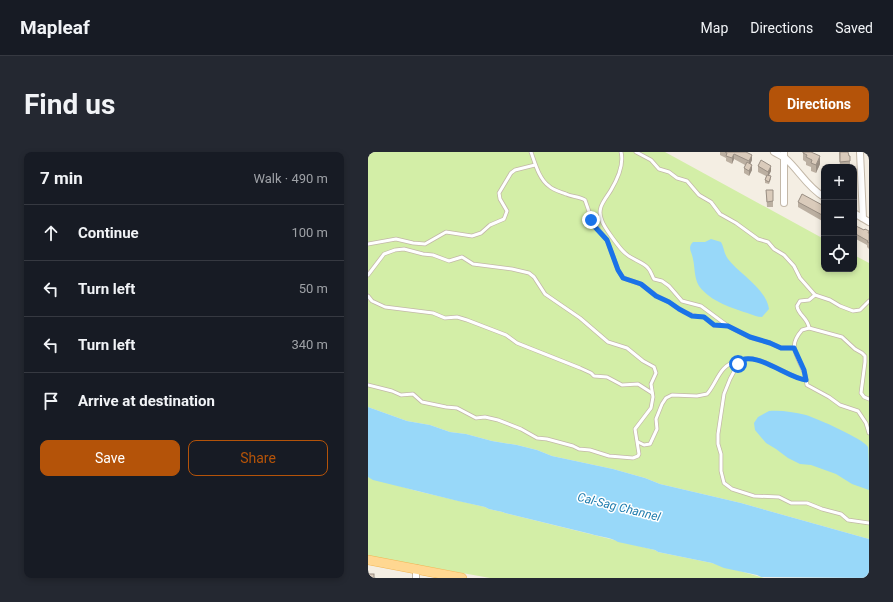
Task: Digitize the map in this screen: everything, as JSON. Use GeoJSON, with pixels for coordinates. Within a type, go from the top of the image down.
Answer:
{"type":"FeatureCollection","features":[{"type":"Feature","properties":{"kind":"main road"},"geometry":{"type":"LineString","coordinates":[[368,560],[462,578]]}},
{"type":"Feature","properties":{"kind":"street"},"geometry":{"type":"LineString","coordinates":[[774,152],[785,155],[806,182],[821,194]]}},
{"type":"Feature","properties":{"kind":"street"},"geometry":{"type":"LineString","coordinates":[[860,152],[866,220]]}},
{"type":"Feature","properties":{"kind":"street"},"geometry":{"type":"LineString","coordinates":[[784,203],[785,155]]}},
{"type":"Feature","properties":{"kind":"street"},"geometry":{"type":"LineString","coordinates":[[857,215],[866,220]]}},
{"type":"Feature","properties":{"kind":"street"},"geometry":{"type":"LineString","coordinates":[[416,568],[416,578]]}},
{"type":"Feature","properties":{"kind":"lane"},"geometry":{"type":"LineString","coordinates":[[532,152],[535,165],[543,180],[549,187],[567,195],[585,200],[593,223],[607,240],[618,270],[623,278],[641,284],[656,296],[669,302],[684,312],[695,316],[704,317],[714,325],[728,326]]}},
{"type":"Feature","properties":{"kind":"lane"},"geometry":{"type":"LineString","coordinates":[[622,152],[622,159],[618,174],[611,190],[600,208],[600,217],[604,225],[624,252],[648,267],[654,279],[662,281],[669,286],[682,301],[701,306],[728,326],[750,337],[781,348],[794,348]]}},
{"type":"Feature","properties":{"kind":"lane"},"geometry":{"type":"LineString","coordinates":[[636,152],[650,160],[659,169],[670,172],[677,178],[687,181],[699,194],[710,202],[720,214],[736,223],[758,239],[768,242],[774,249],[784,255],[794,266],[800,278],[815,295],[856,311],[862,308],[869,301]]}},
{"type":"Feature","properties":{"kind":"lane"},"geometry":{"type":"LineString","coordinates":[[368,244],[396,239],[425,244],[446,232],[469,237],[476,235],[490,225],[506,217],[507,208],[500,199],[499,193],[511,173],[515,170],[535,165]]}},
{"type":"Feature","properties":{"kind":"lane"},"geometry":{"type":"LineString","coordinates":[[368,275],[386,252],[399,249],[437,256],[449,261],[462,257],[473,264],[512,269],[529,273],[534,277],[545,294],[580,318],[608,342],[627,348],[643,361],[654,366],[656,373],[651,384],[652,393],[650,410],[635,429],[639,454],[636,458],[609,456],[547,439],[537,438],[521,429],[498,420],[485,417],[476,418],[457,408],[422,402],[413,394],[400,394],[368,385]]}},
{"type":"Feature","properties":{"kind":"lane"},"geometry":{"type":"LineString","coordinates":[[809,328],[807,320],[799,312],[797,306],[800,301],[809,300],[815,295]]}},
{"type":"Feature","properties":{"kind":"lane"},"geometry":{"type":"LineString","coordinates":[[368,296],[372,301],[385,307],[433,313],[445,318],[457,317],[467,320],[506,335],[517,343],[580,368],[594,376],[607,377],[622,385],[638,384],[652,393]]}},
{"type":"Feature","properties":{"kind":"lane"},"geometry":{"type":"LineString","coordinates":[[869,399],[864,397],[861,393],[865,362],[862,353],[855,349],[842,337],[833,335],[826,331],[805,328],[800,332],[794,341],[794,348],[804,370],[807,385],[821,392],[840,405],[858,411],[866,423],[869,433]]}},
{"type":"Feature","properties":{"kind":"lane"},"geometry":{"type":"LineString","coordinates":[[638,442],[644,445],[650,444],[657,430],[656,419],[666,398],[672,396],[707,394],[721,372],[732,363],[744,358],[770,365],[799,379],[806,380]]}},
{"type":"Feature","properties":{"kind":"lane"},"geometry":{"type":"LineString","coordinates":[[737,362],[738,364],[724,394],[718,434],[718,444],[721,454],[721,471],[724,483],[732,489],[754,496],[779,497],[791,503],[807,502],[822,509],[841,514],[848,520],[869,523]]}},
{"type":"Feature","properties":{"kind":"green space"},"geometry":{"type":"Polygon","coordinates":[[[368,152],[665,152],[821,237],[821,272],[857,272],[857,257],[869,263],[869,539],[741,503],[660,484],[613,469],[552,456],[537,450],[517,445],[450,432],[430,425],[407,421],[368,407],[368,152]]]}},
{"type":"Feature","properties":{"kind":"green space"},"geometry":{"type":"Polygon","coordinates":[[[368,477],[417,491],[655,550],[658,552],[712,563],[764,578],[490,578],[368,556],[368,477]]]}},
{"type":"Feature","properties":{"kind":"water"},"geometry":{"type":"Polygon","coordinates":[[[711,239],[721,242],[728,259],[763,294],[769,309],[762,317],[722,304],[704,292],[697,283],[690,246],[693,242],[705,242],[711,239]]]}},
{"type":"Feature","properties":{"kind":"water","name":"Cal-Sag Channel"},"geometry":{"type":"Polygon","coordinates":[[[368,407],[407,421],[430,425],[450,432],[517,445],[537,450],[552,456],[613,469],[660,484],[741,503],[869,539],[869,578],[761,577],[724,568],[712,563],[658,552],[608,538],[373,480],[368,477],[368,407]]]}},
{"type":"Feature","properties":{"kind":"water"},"geometry":{"type":"Polygon","coordinates":[[[769,411],[806,415],[839,429],[865,443],[868,447],[869,490],[852,484],[836,474],[811,465],[800,464],[788,458],[766,443],[755,430],[754,423],[758,417],[769,411]]]}},
{"type":"Feature","properties":{"kind":"building"},"geometry":{"type":"Polygon","coordinates":[[[725,152],[746,152],[752,155],[749,161],[734,154],[732,158],[726,156],[727,153],[725,152]]]}},
{"type":"Feature","properties":{"kind":"building"},"geometry":{"type":"Polygon","coordinates":[[[803,152],[811,152],[820,156],[816,165],[811,163],[812,160],[806,157],[807,155],[803,152]]]}},
{"type":"Feature","properties":{"kind":"building"},"geometry":{"type":"Polygon","coordinates":[[[840,152],[848,152],[850,161],[840,162],[840,152]]]}},
{"type":"Feature","properties":{"kind":"building"},"geometry":{"type":"Polygon","coordinates":[[[761,160],[771,166],[768,172],[758,166],[761,160]]]}},
{"type":"Feature","properties":{"kind":"building"},"geometry":{"type":"Polygon","coordinates":[[[747,162],[752,165],[749,171],[744,168],[747,162]]]}},
{"type":"Feature","properties":{"kind":"building"},"geometry":{"type":"Polygon","coordinates":[[[767,175],[771,176],[769,182],[765,180],[767,175]]]}},
{"type":"Feature","properties":{"kind":"building"},"geometry":{"type":"Polygon","coordinates":[[[766,190],[773,190],[773,201],[767,202],[766,190]]]}},
{"type":"Feature","properties":{"kind":"building"},"geometry":{"type":"Polygon","coordinates":[[[802,194],[821,204],[821,214],[798,202],[802,194]]]}},
{"type":"Feature","properties":{"kind":"building"},"geometry":{"type":"Polygon","coordinates":[[[857,226],[869,231],[869,243],[867,242],[868,241],[857,235],[857,226]]]}},
{"type":"Feature","properties":{"kind":"building"},"geometry":{"type":"Polygon","coordinates":[[[368,574],[374,574],[374,578],[368,578],[368,574]]]}},
{"type":"Feature","properties":{"kind":"route"},"geometry":{"type":"LineString","coordinates":[[591,220],[609,243],[619,274],[623,278],[641,284],[656,296],[692,316],[704,317],[714,325],[728,326],[750,337],[781,348],[794,348],[804,370],[806,380],[799,379],[770,365],[748,358],[744,358],[737,362],[738,364]]}}]}
